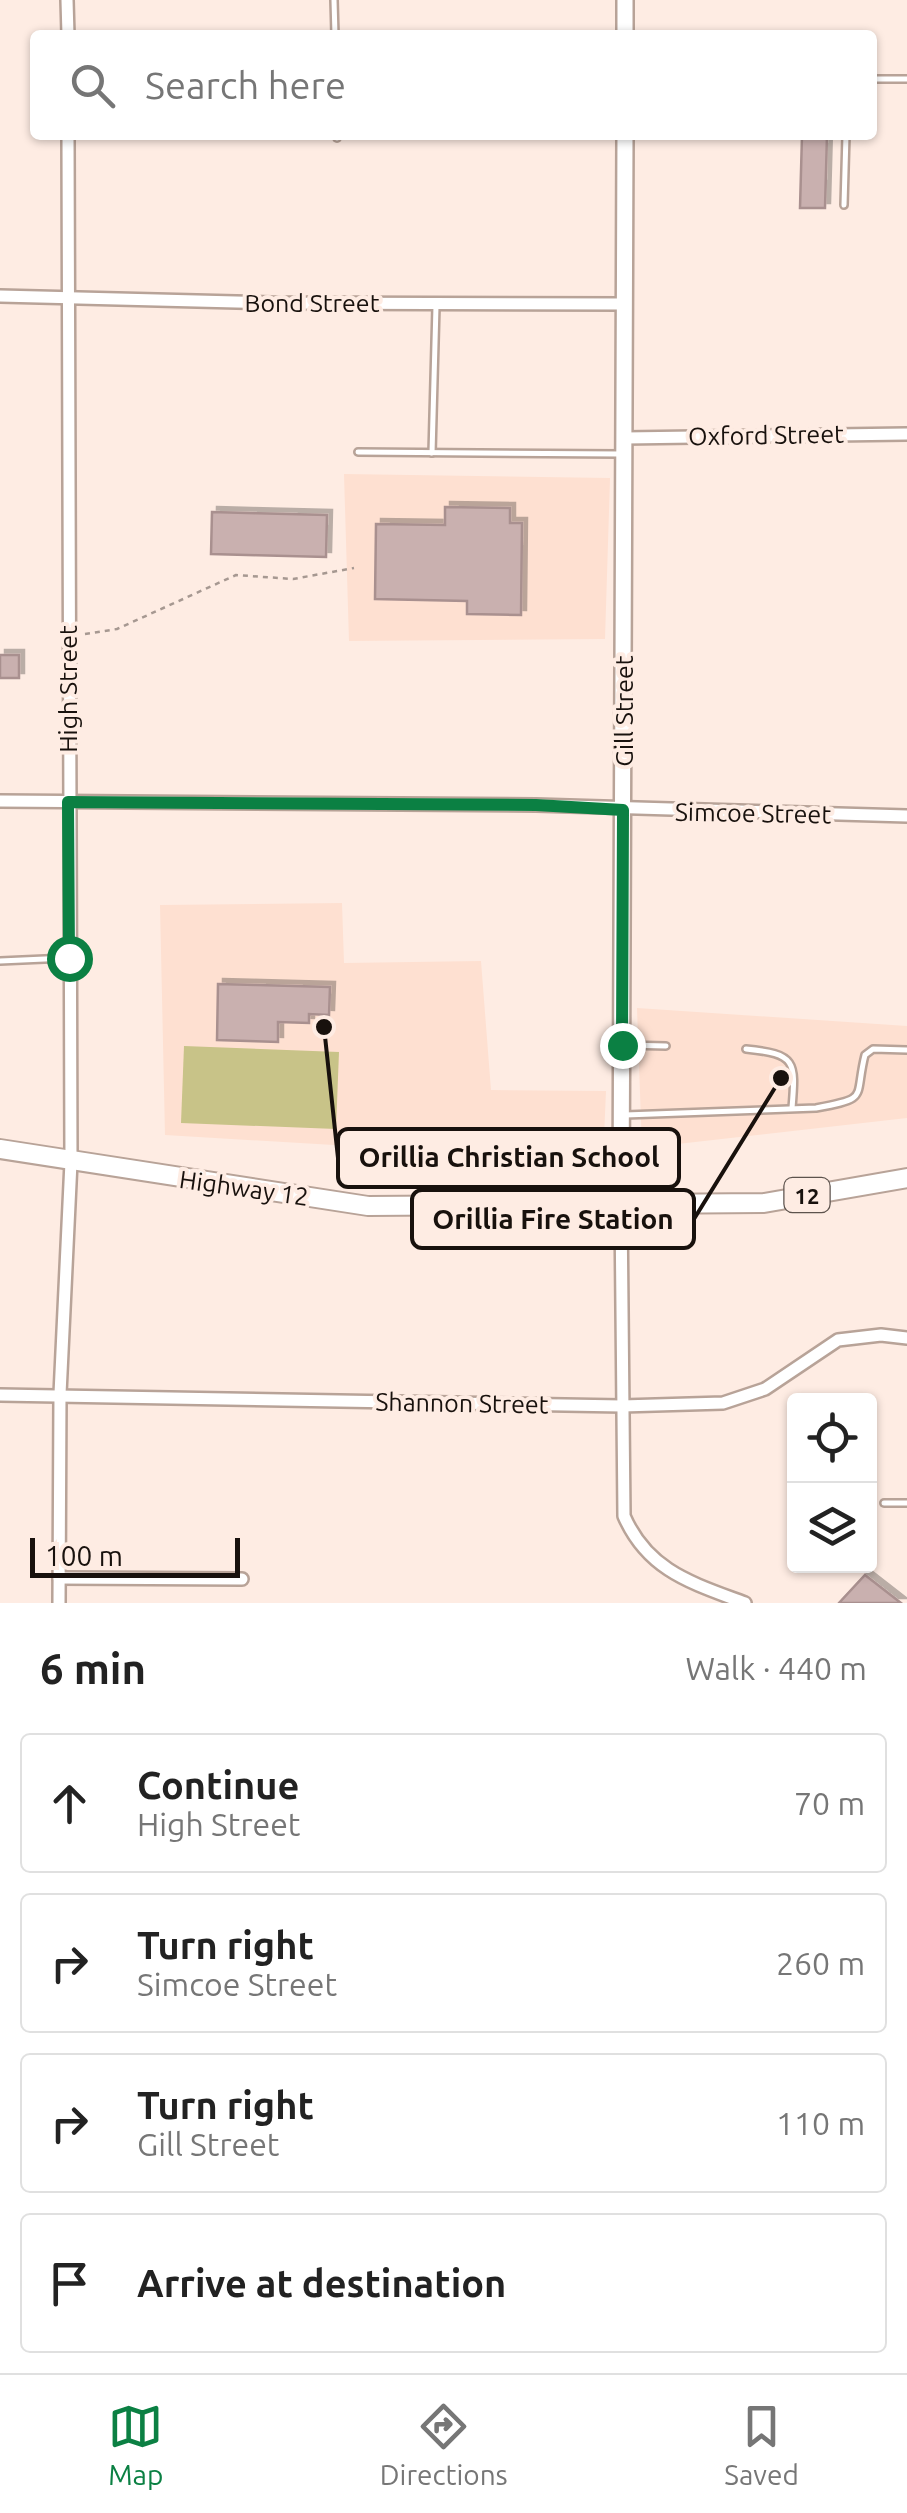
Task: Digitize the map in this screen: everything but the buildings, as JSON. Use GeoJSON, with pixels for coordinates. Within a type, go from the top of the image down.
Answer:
{"type":"FeatureCollection","features":[{"type":"Feature","properties":{"kind":"highway","name":"Highway 12"},"geometry":{"type":"LineString","coordinates":[[0,1149],[368,1206],[764,1203],[907,1178]]}},
{"type":"Feature","properties":{"kind":"main road"},"geometry":{"type":"LineString","coordinates":[[625,0],[625,30]]}},
{"type":"Feature","properties":{"kind":"main road","name":"Gill Street"},"geometry":{"type":"LineString","coordinates":[[621,1206],[625,140]]}},
{"type":"Feature","properties":{"kind":"street"},"geometry":{"type":"LineString","coordinates":[[68,0],[68,30]]}},
{"type":"Feature","properties":{"kind":"street","name":"High Street"},"geometry":{"type":"LineString","coordinates":[[59,1603],[60,1394],[70,1162],[68,140]]}},
{"type":"Feature","properties":{"kind":"street","name":"Bond Street"},"geometry":{"type":"LineString","coordinates":[[0,296],[625,304]]}},
{"type":"Feature","properties":{"kind":"street","name":"Oxford Street"},"geometry":{"type":"LineString","coordinates":[[625,446],[907,434]]}},
{"type":"Feature","properties":{"kind":"street","name":"Simcoe Street"},"geometry":{"type":"LineString","coordinates":[[0,801],[536,805],[907,816]]}},
{"type":"Feature","properties":{"kind":"street","name":"Gill Street"},"geometry":{"type":"LineString","coordinates":[[621,1206],[624,1516],[634,1538],[656,1565],[746,1603]]}},
{"type":"Feature","properties":{"kind":"street","name":"Shannon Street"},"geometry":{"type":"LineString","coordinates":[[0,1394],[622,1406],[724,1403],[765,1389],[838,1340],[881,1335],[907,1338]]}},
{"type":"Feature","properties":{"kind":"street"},"geometry":{"type":"LineString","coordinates":[[59,1578],[242,1580]]}},
{"type":"Feature","properties":{"kind":"lane"},"geometry":{"type":"LineString","coordinates":[[334,0],[335,30]]}},
{"type":"Feature","properties":{"kind":"lane"},"geometry":{"type":"LineString","coordinates":[[877,79],[907,79]]}},
{"type":"Feature","properties":{"kind":"lane"},"geometry":{"type":"LineString","coordinates":[[844,205],[846,140]]}},
{"type":"Feature","properties":{"kind":"lane"},"geometry":{"type":"LineString","coordinates":[[432,452],[436,304]]}},
{"type":"Feature","properties":{"kind":"lane"},"geometry":{"type":"LineString","coordinates":[[358,452],[625,446]]}},
{"type":"Feature","properties":{"kind":"lane"},"geometry":{"type":"LineString","coordinates":[[0,962],[69,958]]}},
{"type":"Feature","properties":{"kind":"lane"},"geometry":{"type":"LineString","coordinates":[[622,1045],[666,1046]]}},
{"type":"Feature","properties":{"kind":"lane"},"geometry":{"type":"LineString","coordinates":[[746,1049],[778,1052],[789,1059],[796,1070],[792,1108]]}},
{"type":"Feature","properties":{"kind":"lane"},"geometry":{"type":"LineString","coordinates":[[622,1115],[848,1102],[859,1094],[863,1083],[864,1055],[873,1049],[907,1050]]}},
{"type":"Feature","properties":{"kind":"lane"},"geometry":{"type":"LineString","coordinates":[[884,1503],[907,1503]]}},
{"type":"Feature","properties":{"kind":"path"},"geometry":{"type":"LineString","coordinates":[[68,636],[117,629],[236,575],[293,580],[354,568]]}},
{"type":"Feature","properties":{"kind":"shaded area"},"geometry":{"type":"Polygon","coordinates":[[[344,474],[610,478],[605,639],[349,641],[344,474]]]}},
{"type":"Feature","properties":{"kind":"shaded area"},"geometry":{"type":"Polygon","coordinates":[[[342,903],[344,963],[481,961],[491,1090],[606,1091],[603,1161],[165,1135],[160,905],[342,903]]]}},
{"type":"Feature","properties":{"kind":"shaded area"},"geometry":{"type":"Polygon","coordinates":[[[637,1008],[907,1026],[907,1118],[642,1148],[637,1008]]]}},
{"type":"Feature","properties":{"kind":"shaded area"},"geometry":{"type":"Polygon","coordinates":[[[184,1046],[339,1052],[336,1129],[181,1123],[184,1046]]]}},
{"type":"Feature","properties":{"kind":"place","name":"Orillia Christian School"},"geometry":{"type":"Point","coordinates":[324,1027]}},
{"type":"Feature","properties":{"kind":"place","name":"Orillia Fire Station"},"geometry":{"type":"Point","coordinates":[781,1078]}},
{"type":"Feature","properties":{"kind":"route"},"geometry":{"type":"LineString","coordinates":[[69,958],[68,802],[536,805],[623,810],[622,1045]]}}]}
